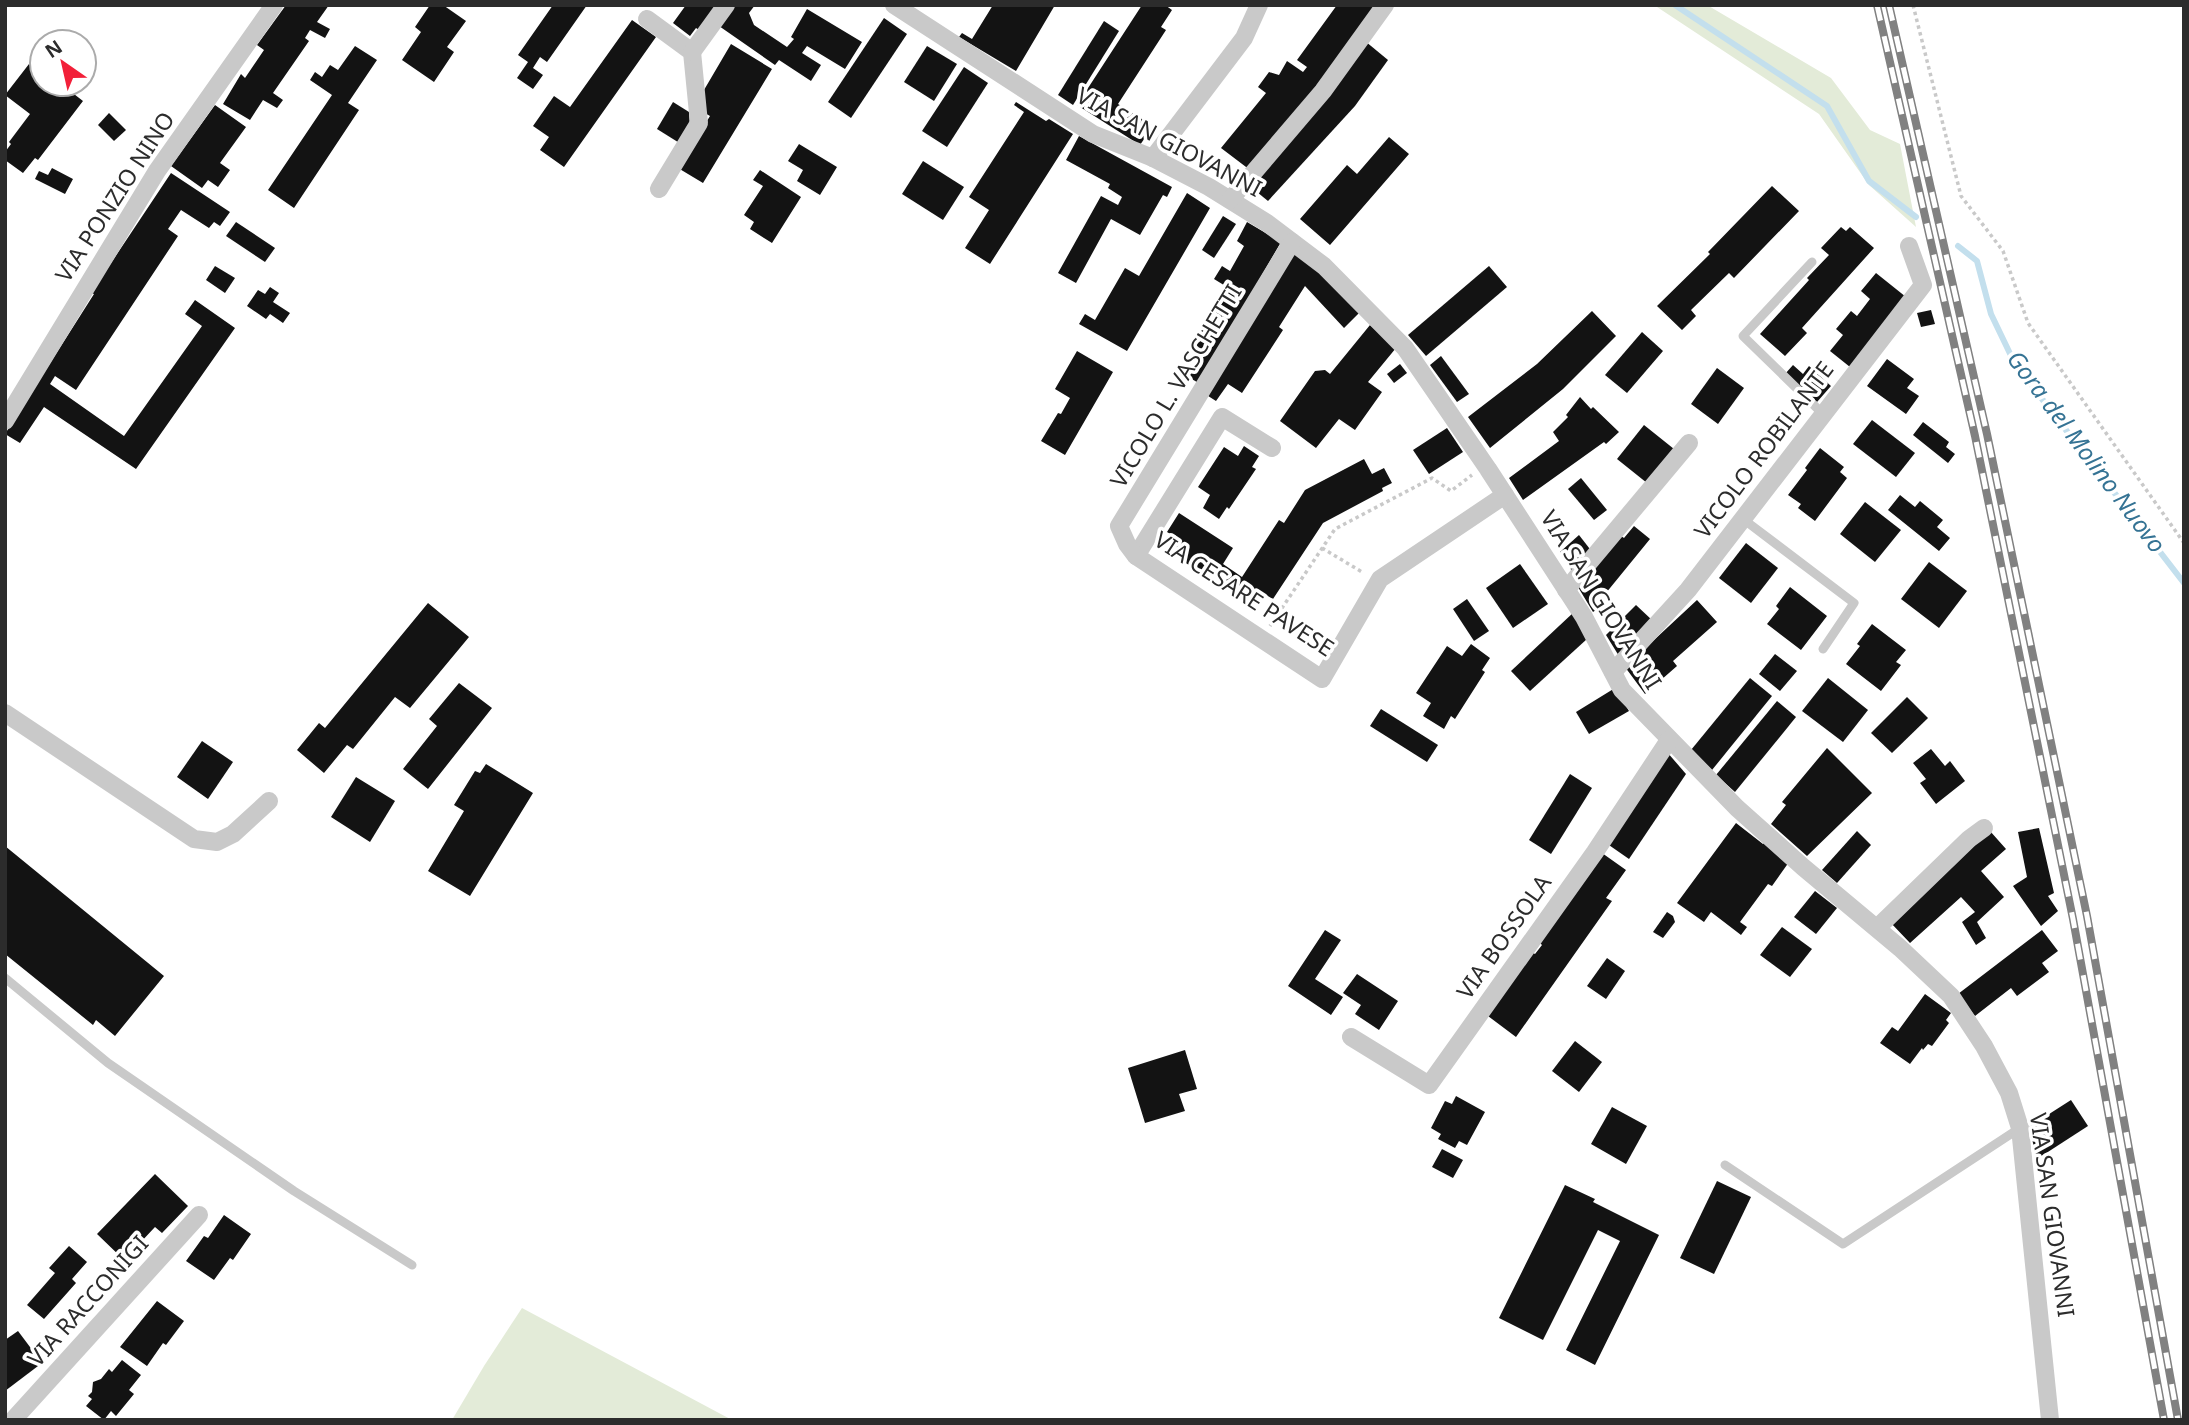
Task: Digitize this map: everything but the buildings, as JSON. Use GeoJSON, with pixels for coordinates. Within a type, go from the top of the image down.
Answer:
{"type":"FeatureCollection","features":[{"type":"Feature","properties":{"kind":"street","name":"VIA PONZIO NINO"},"geometry":{"type":"LineString","coordinates":[[5,421],[157,171],[274,5]]}},
{"type":"Feature","properties":{"kind":"street"},"geometry":{"type":"LineString","coordinates":[[659,189],[699,122],[692,52],[726,5]]}},
{"type":"Feature","properties":{"kind":"street","name":"VIA SAN GIOVANNI"},"geometry":{"type":"LineString","coordinates":[[894,5],[1093,134],[1153,158],[1230,200],[1324,265],[1405,348],[1486,465],[1584,617],[1622,690],[1737,808],[1877,928],[1951,996],[1991,1057],[2009,1093],[2020,1128],[2050,1420]]}},
{"type":"Feature","properties":{"kind":"street"},"geometry":{"type":"LineString","coordinates":[[1153,158],[1244,38],[1259,5]]}},
{"type":"Feature","properties":{"kind":"street"},"geometry":{"type":"LineString","coordinates":[[1230,200],[1323,91],[1385,5]]}},
{"type":"Feature","properties":{"kind":"street"},"geometry":{"type":"LineString","coordinates":[[647,19],[692,52]]}},
{"type":"Feature","properties":{"kind":"street","name":"VICOLO L. VASCHETTI"},"geometry":{"type":"LineString","coordinates":[[1136,556],[1119,526],[1292,242]]}},
{"type":"Feature","properties":{"kind":"street","name":"VICOLO ROBILANTE"},"geometry":{"type":"LineString","coordinates":[[1613,672],[1688,590],[1923,285],[1909,246]]}},
{"type":"Feature","properties":{"kind":"street","name":"VIA CESARE PAVESE"},"geometry":{"type":"LineString","coordinates":[[1272,448],[1222,417],[1136,556],[1322,679],[1378,582],[1505,495]]}},
{"type":"Feature","properties":{"kind":"street"},"geometry":{"type":"LineString","coordinates":[[1566,590],[1689,443]]}},
{"type":"Feature","properties":{"kind":"street"},"geometry":{"type":"LineString","coordinates":[[5,713],[194,839],[217,842],[233,835],[269,801]]}},
{"type":"Feature","properties":{"kind":"street","name":"VIA BOSSOLA"},"geometry":{"type":"LineString","coordinates":[[1351,1037],[1429,1085],[1595,852],[1669,740]]}},
{"type":"Feature","properties":{"kind":"street"},"geometry":{"type":"LineString","coordinates":[[1877,928],[1969,839],[1984,828]]}},
{"type":"Feature","properties":{"kind":"street","name":"VIA RACCONIGI"},"geometry":{"type":"LineString","coordinates":[[13,1420],[199,1215]]}},
{"type":"Feature","properties":{"kind":"lane"},"geometry":{"type":"LineString","coordinates":[[1812,262],[1743,336],[1823,414]]}},
{"type":"Feature","properties":{"kind":"lane"},"geometry":{"type":"LineString","coordinates":[[1743,519],[1854,604],[1823,649]]}},
{"type":"Feature","properties":{"kind":"lane"},"geometry":{"type":"LineString","coordinates":[[5,978],[108,1063],[293,1191],[412,1265]]}},
{"type":"Feature","properties":{"kind":"lane"},"geometry":{"type":"LineString","coordinates":[[1725,1165],[1843,1244],[2020,1128]]}},
{"type":"Feature","properties":{"kind":"path"},"geometry":{"type":"LineString","coordinates":[[1913,5],[1961,196],[2003,251],[2028,323],[2184,543]]}},
{"type":"Feature","properties":{"kind":"path"},"geometry":{"type":"LineString","coordinates":[[1261,639],[1335,530],[1432,478],[1451,491],[1486,465]]}},
{"type":"Feature","properties":{"kind":"path"},"geometry":{"type":"LineString","coordinates":[[1322,548],[1378,582]]}},
{"type":"Feature","properties":{"kind":"green space"},"geometry":{"type":"Polygon","coordinates":[[[1654,5],[1707,5],[1831,78],[1870,130],[1900,144],[1916,227],[1869,185],[1819,114],[1654,5]]]}},
{"type":"Feature","properties":{"kind":"green space"},"geometry":{"type":"Polygon","coordinates":[[[522,1308],[732,1420],[452,1420],[522,1308]]]}},
{"type":"Feature","properties":{"kind":"waterway","name":"Gora del Molino Nuovo"},"geometry":{"type":"LineString","coordinates":[[1675,5],[1827,106],[1869,181],[1916,217]]}},
{"type":"Feature","properties":{"kind":"waterway","name":"Gora del Molino Nuovo"},"geometry":{"type":"LineString","coordinates":[[1958,246],[1977,261],[1991,314],[2015,364],[2184,583]]}},
{"type":"Feature","properties":{"kind":"railway"},"geometry":{"type":"LineString","coordinates":[[1877,5],[1975,436],[2073,919],[2164,1420]]}},
{"type":"Feature","properties":{"kind":"railway"},"geometry":{"type":"LineString","coordinates":[[1889,5],[1987,434],[2087,916],[2178,1420]]}}]}
